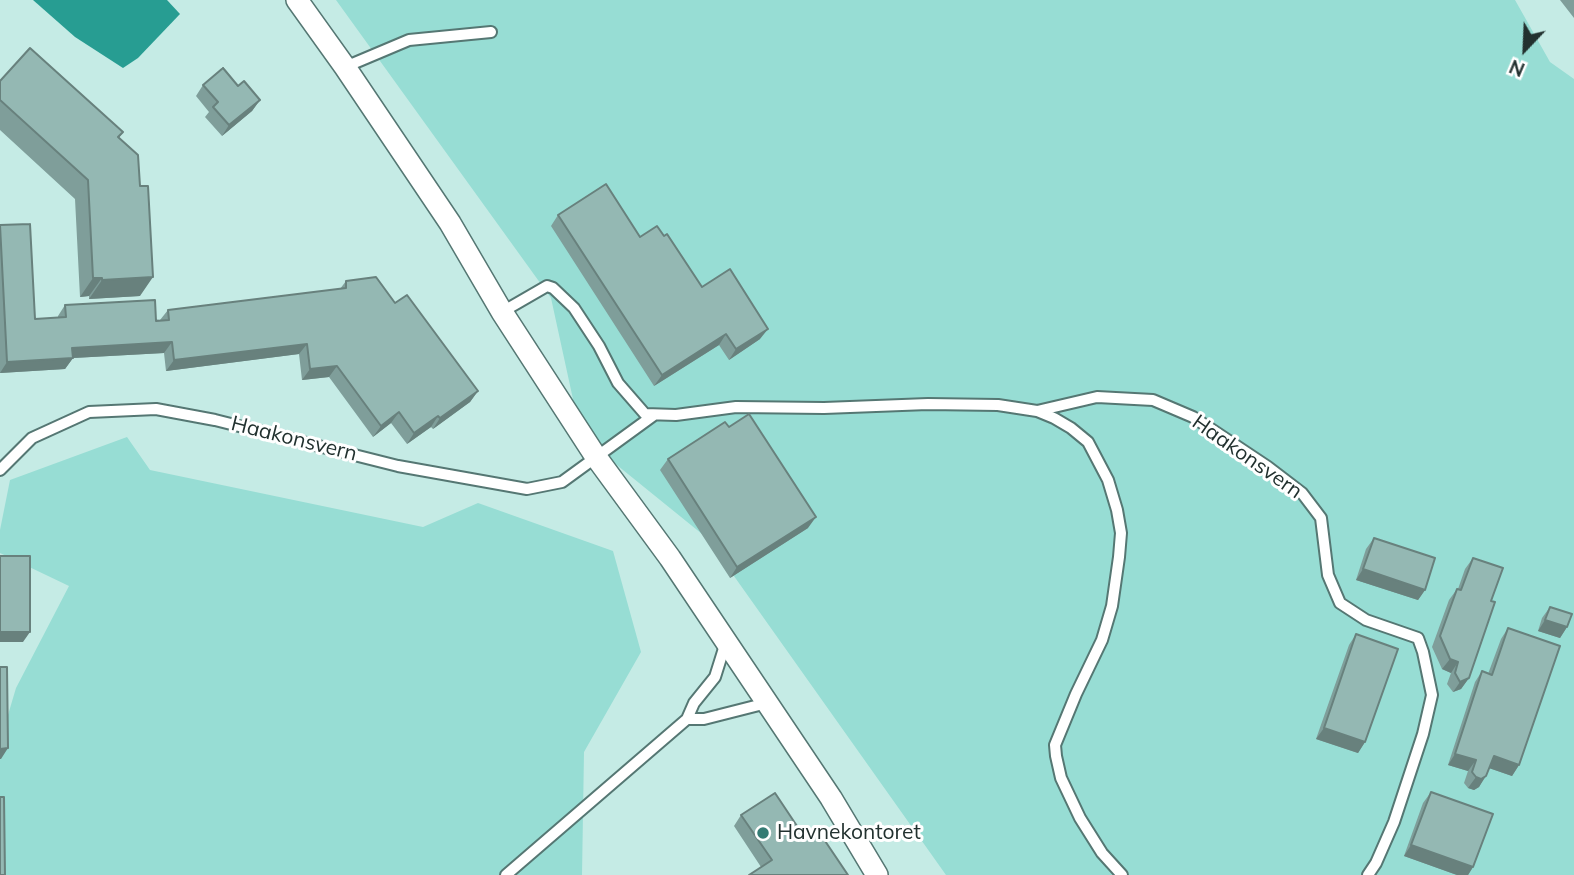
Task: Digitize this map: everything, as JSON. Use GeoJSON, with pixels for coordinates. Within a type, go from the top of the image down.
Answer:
{"type":"FeatureCollection","features":[{"type":"Feature","properties":{"kind":"street"},"geometry":{"type":"LineString","coordinates":[[297,0],[450,223],[502,312],[596,457],[670,558],[831,798],[877,875]]}},
{"type":"Feature","properties":{"kind":"lane"},"geometry":{"type":"LineString","coordinates":[[345,67],[409,40],[491,32]]}},
{"type":"Feature","properties":{"kind":"lane"},"geometry":{"type":"LineString","coordinates":[[502,312],[547,286],[553,288],[574,308],[599,346],[618,383],[638,409],[645,414],[654,415]]}},
{"type":"Feature","properties":{"kind":"lane","name":"Haakonsvern"},"geometry":{"type":"LineString","coordinates":[[1037,411],[1097,397],[1153,400],[1193,417],[1302,493],[1321,518],[1328,575],[1340,603],[1366,620],[1418,638],[1432,695],[1423,734],[1394,822],[1368,875]]}},
{"type":"Feature","properties":{"kind":"lane","name":"Haakonsvern"},"geometry":{"type":"LineString","coordinates":[[0,470],[32,438],[89,412],[156,409],[215,420],[398,466],[527,489],[562,482],[654,415],[736,407],[824,408],[928,404],[1015,406],[1037,411],[1071,428],[1087,442],[1108,480],[1117,510],[1121,533],[1108,618],[1102,640],[1055,745],[1061,779],[1080,818],[1102,853],[1122,875]]}},
{"type":"Feature","properties":{"kind":"lane"},"geometry":{"type":"LineString","coordinates":[[506,875],[687,719],[694,702],[715,677],[726,642]]}},
{"type":"Feature","properties":{"kind":"lane"},"geometry":{"type":"LineString","coordinates":[[687,719],[704,719],[767,704]]}},
{"type":"Feature","properties":{"kind":"shaded area"},"geometry":{"type":"Polygon","coordinates":[[[33,0],[167,0],[180,14],[138,58],[123,68],[75,37],[33,0]]]}},
{"type":"Feature","properties":{"kind":"shaded area"},"geometry":{"type":"Polygon","coordinates":[[[336,0],[1515,0],[1550,62],[1574,79],[1574,875],[946,875],[707,538],[581,436],[551,298],[336,0]]]}},
{"type":"Feature","properties":{"kind":"shaded area"},"geometry":{"type":"Polygon","coordinates":[[[127,437],[150,470],[423,527],[478,503],[613,551],[641,652],[584,752],[582,875],[0,875],[0,742],[16,688],[69,586],[0,553],[0,530],[10,480],[127,437]]]}},
{"type":"Feature","properties":{"kind":"building"},"geometry":{"type":"Polygon","coordinates":[[[30,48],[123,132],[118,137],[138,155],[140,186],[148,186],[153,277],[102,280],[93,278],[88,180],[0,100],[0,81],[30,48]]]}},
{"type":"Feature","properties":{"kind":"building"},"geometry":{"type":"Polygon","coordinates":[[[223,68],[238,86],[244,81],[260,100],[229,125],[213,107],[218,102],[203,85],[223,68]]]}},
{"type":"Feature","properties":{"kind":"building"},"geometry":{"type":"Polygon","coordinates":[[[606,184],[640,237],[657,226],[664,236],[667,234],[702,287],[730,269],[768,329],[736,349],[726,334],[662,375],[558,215],[606,184]]]}},
{"type":"Feature","properties":{"kind":"building"},"geometry":{"type":"Polygon","coordinates":[[[30,224],[35,319],[66,317],[65,305],[155,300],[156,321],[169,320],[168,310],[346,288],[346,281],[376,277],[395,303],[407,295],[478,391],[414,433],[399,412],[381,426],[337,366],[310,369],[307,344],[174,360],[172,342],[72,348],[73,358],[7,362],[0,225],[30,224]]]}},
{"type":"Feature","properties":{"kind":"building"},"geometry":{"type":"Polygon","coordinates":[[[749,414],[816,517],[737,567],[668,459],[725,422],[729,427],[749,414]]]}},
{"type":"Feature","properties":{"kind":"building"},"geometry":{"type":"Polygon","coordinates":[[[1374,538],[1435,558],[1425,590],[1363,569],[1374,538]]]}},
{"type":"Feature","properties":{"kind":"building"},"geometry":{"type":"Polygon","coordinates":[[[0,556],[30,556],[30,632],[0,632],[0,556]]]}},
{"type":"Feature","properties":{"kind":"building"},"geometry":{"type":"Polygon","coordinates":[[[1473,558],[1503,568],[1491,601],[1495,602],[1469,678],[1460,682],[1455,673],[1458,662],[1450,659],[1440,636],[1457,589],[1461,590],[1473,558]]]}},
{"type":"Feature","properties":{"kind":"building"},"geometry":{"type":"Polygon","coordinates":[[[1550,607],[1572,614],[1567,627],[1545,620],[1550,607]]]}},
{"type":"Feature","properties":{"kind":"building"},"geometry":{"type":"Polygon","coordinates":[[[1508,628],[1560,646],[1519,765],[1494,756],[1486,776],[1481,779],[1472,772],[1476,760],[1455,754],[1482,671],[1492,675],[1508,628]]]}},
{"type":"Feature","properties":{"kind":"building"},"geometry":{"type":"Polygon","coordinates":[[[1356,634],[1398,649],[1365,742],[1324,728],[1356,634]]]}},
{"type":"Feature","properties":{"kind":"building"},"geometry":{"type":"Polygon","coordinates":[[[0,667],[7,667],[8,748],[0,749],[0,667]]]}},
{"type":"Feature","properties":{"kind":"building"},"geometry":{"type":"Polygon","coordinates":[[[1431,792],[1493,814],[1473,867],[1411,845],[1431,792]]]}},
{"type":"Feature","properties":{"kind":"building","name":"Havnekontoret"},"geometry":{"type":"Polygon","coordinates":[[[775,793],[805,838],[817,829],[848,875],[749,875],[772,860],[741,815],[775,793]]]}},
{"type":"Feature","properties":{"kind":"building"},"geometry":{"type":"Polygon","coordinates":[[[0,797],[4,797],[5,875],[0,875],[0,797]]]}},
{"type":"Feature","properties":{"kind":"place","name":"Havnekontoret"},"geometry":{"type":"Point","coordinates":[763,833]}}]}
